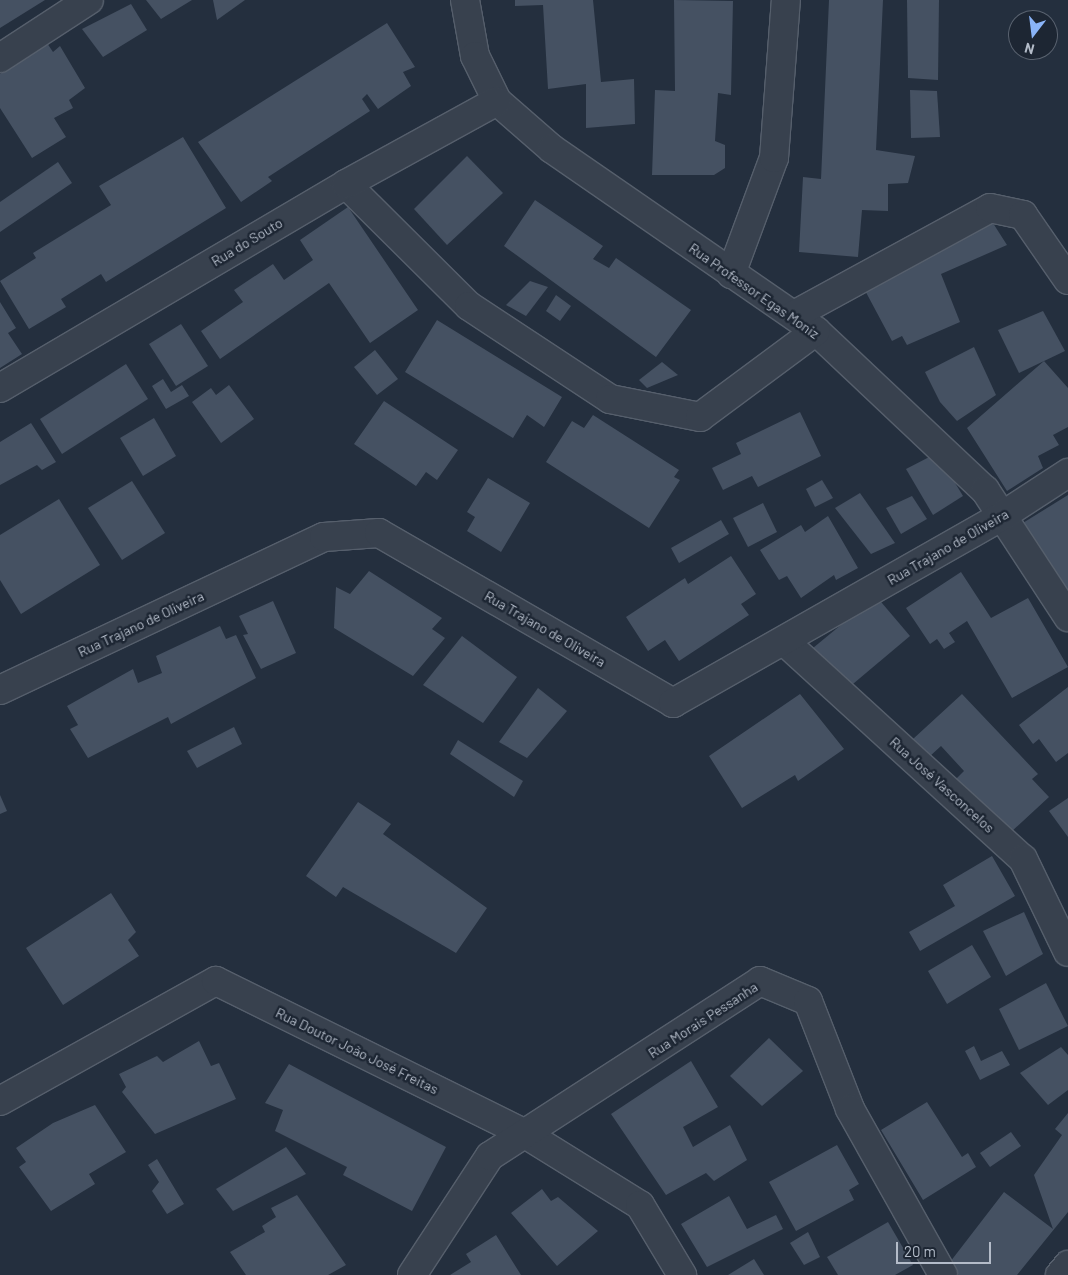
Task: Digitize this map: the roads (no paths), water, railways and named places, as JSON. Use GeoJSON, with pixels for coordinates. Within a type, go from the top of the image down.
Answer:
{"type":"FeatureCollection","features":[{"type":"Feature","properties":{"kind":"street"},"geometry":{"type":"LineString","coordinates":[[0,58],[89,0]]}},
{"type":"Feature","properties":{"kind":"street","name":"Rua Professor Egas Moniz"},"geometry":{"type":"LineString","coordinates":[[465,0],[475,56],[497,101],[552,149],[731,274],[805,323],[985,490],[1068,617]]}},
{"type":"Feature","properties":{"kind":"street"},"geometry":{"type":"LineString","coordinates":[[731,274],[774,158],[786,0]]}},
{"type":"Feature","properties":{"kind":"street","name":"Rua do Souto"},"geometry":{"type":"LineString","coordinates":[[0,388],[346,184],[497,101]]}},
{"type":"Feature","properties":{"kind":"street"},"geometry":{"type":"LineString","coordinates":[[346,184],[469,306],[610,399],[700,417],[805,323],[990,208],[1023,215],[1068,280]]}},
{"type":"Feature","properties":{"kind":"street","name":"Rua Trajano de Oliveira"},"geometry":{"type":"LineString","coordinates":[[0,690],[324,537],[379,533],[672,703],[1002,516],[1068,473]]}},
{"type":"Feature","properties":{"kind":"street","name":"Rua José Vasconcelos"},"geometry":{"type":"LineString","coordinates":[[784,641],[1023,859],[1068,952]]}},
{"type":"Feature","properties":{"kind":"street","name":"Rua Doutor João José Freitas"},"geometry":{"type":"LineString","coordinates":[[0,1101],[216,981],[527,1135],[640,1205],[682,1275]]}},
{"type":"Feature","properties":{"kind":"street","name":"Rua Morais Pessanha"},"geometry":{"type":"LineString","coordinates":[[412,1275],[490,1156],[527,1135],[760,981],[808,1001],[850,1108],[943,1275]]}},
{"type":"Feature","properties":{"kind":"street"},"geometry":{"type":"LineString","coordinates":[[1060,1275],[1068,1265]]}}]}
